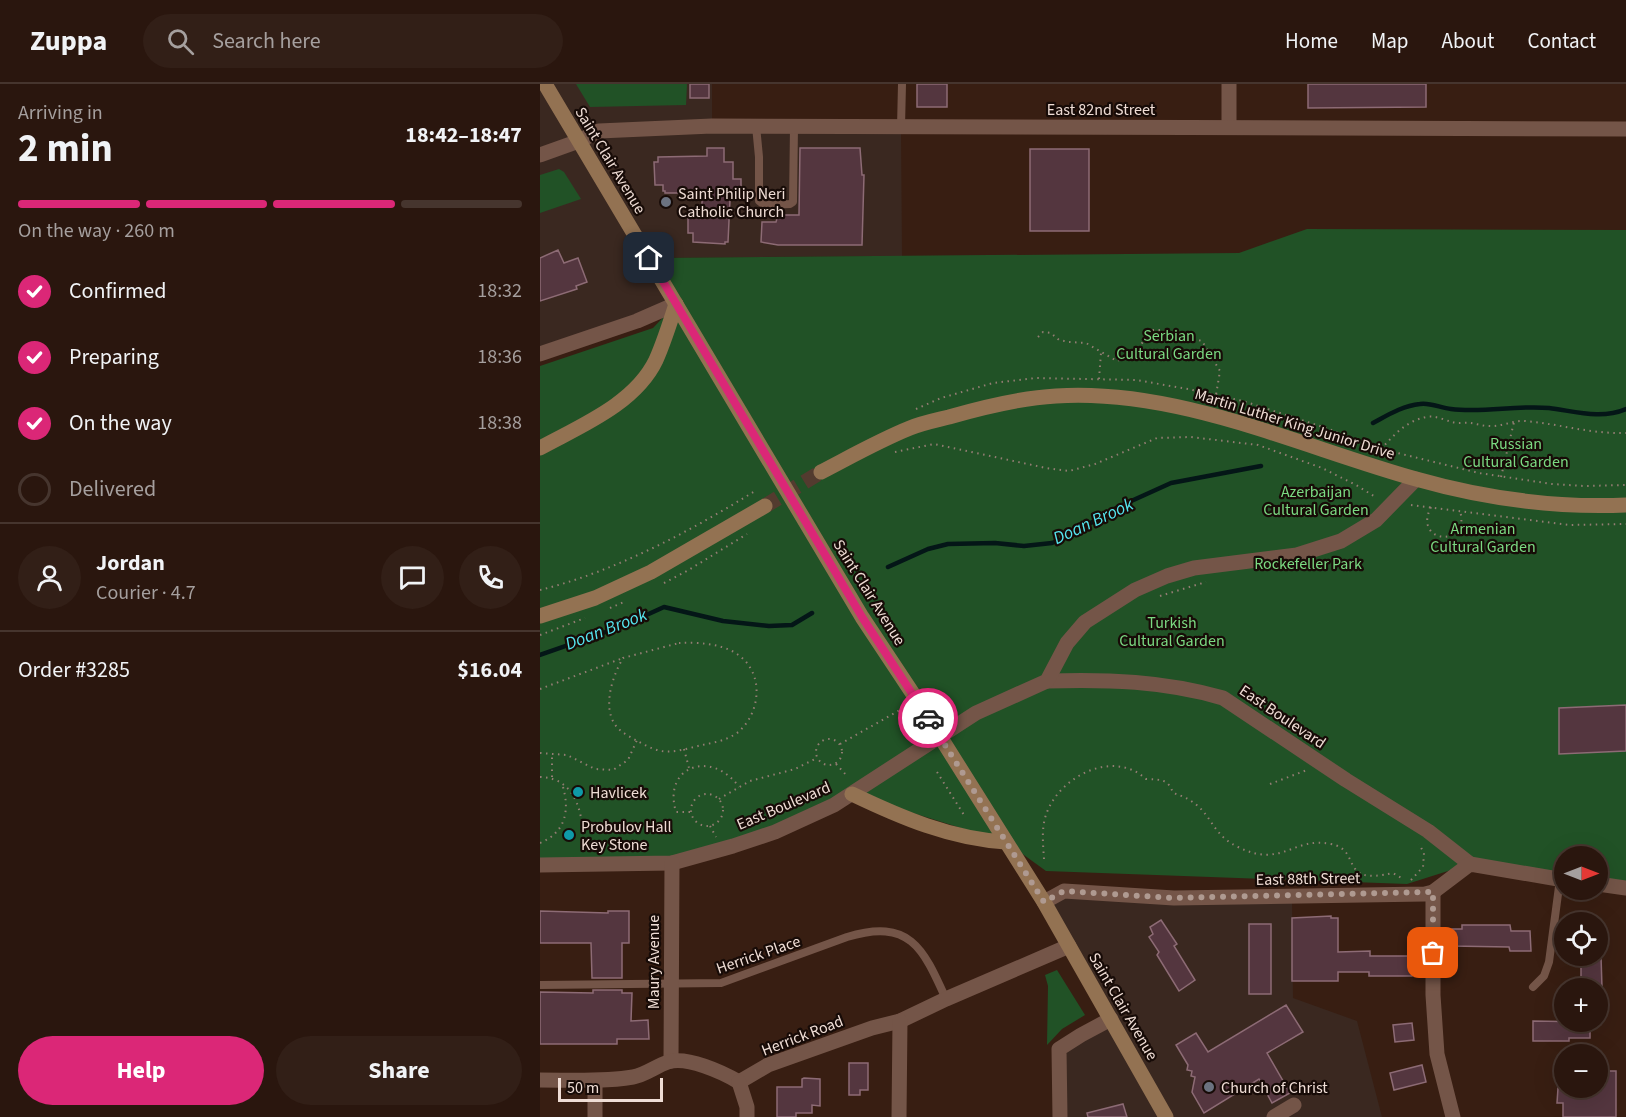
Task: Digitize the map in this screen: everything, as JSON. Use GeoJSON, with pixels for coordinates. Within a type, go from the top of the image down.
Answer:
{"type":"FeatureCollection","features":[{"type":"Feature","properties":{"kind":"main road","name":"Saint Clair Avenue"},"geometry":{"type":"LineString","coordinates":[[544,84],[862,617],[1044,902],[1166,1117]]}},
{"type":"Feature","properties":{"kind":"main road"},"geometry":{"type":"LineString","coordinates":[[540,448],[605,412],[642,382],[655,362],[676,304]]}},
{"type":"Feature","properties":{"kind":"main road","name":"Martin Luther King Junior Drive"},"geometry":{"type":"LineString","coordinates":[[821,472],[912,427],[1021,400],[1056,396],[1089,396],[1173,406],[1240,423],[1416,479],[1494,497],[1589,506],[1626,505]]}},
{"type":"Feature","properties":{"kind":"main road"},"geometry":{"type":"LineString","coordinates":[[540,616],[595,598],[651,573],[765,506]]}},
{"type":"Feature","properties":{"kind":"main road"},"geometry":{"type":"LineString","coordinates":[[853,787],[895,815],[980,841],[1006,842]]}},
{"type":"Feature","properties":{"kind":"street"},"geometry":{"type":"LineString","coordinates":[[1229,84],[1229,128]]}},
{"type":"Feature","properties":{"kind":"street","name":"East 82nd Street"},"geometry":{"type":"LineString","coordinates":[[540,155],[599,131],[756,126],[1626,129]]}},
{"type":"Feature","properties":{"kind":"street"},"geometry":{"type":"LineString","coordinates":[[540,354],[637,321],[676,304]]}},
{"type":"Feature","properties":{"kind":"street"},"geometry":{"type":"LineString","coordinates":[[1047,681],[1067,643],[1085,622],[1135,590],[1167,576],[1194,568],[1296,555],[1341,541],[1377,520],[1416,479]]}},
{"type":"Feature","properties":{"kind":"street","name":"East Boulevard"},"geometry":{"type":"LineString","coordinates":[[540,865],[672,863],[775,832],[825,810],[853,787],[990,705],[1047,681],[1128,681],[1195,691],[1223,698],[1346,780],[1420,825],[1450,846],[1470,864]]}},
{"type":"Feature","properties":{"kind":"street","name":"Maury Avenue"},"geometry":{"type":"LineString","coordinates":[[671,1061],[672,863]]}},
{"type":"Feature","properties":{"kind":"street"},"geometry":{"type":"LineString","coordinates":[[1453,1117],[1437,1054],[1433,995],[1433,892],[1470,864],[1554,879]]}},
{"type":"Feature","properties":{"kind":"street"},"geometry":{"type":"LineString","coordinates":[[1608,885],[1626,888]]}},
{"type":"Feature","properties":{"kind":"street","name":"East 88th Street"},"geometry":{"type":"LineString","coordinates":[[1044,902],[1064,891],[1174,898],[1433,892]]}},
{"type":"Feature","properties":{"kind":"street","name":"Herrick Road"},"geometry":{"type":"LineString","coordinates":[[739,1082],[768,1065],[872,1028],[900,1021],[1070,946]]}},
{"type":"Feature","properties":{"kind":"street"},"geometry":{"type":"LineString","coordinates":[[1060,1117],[1059,1049],[1111,1019]]}},
{"type":"Feature","properties":{"kind":"street"},"geometry":{"type":"LineString","coordinates":[[899,1117],[900,1021]]}},
{"type":"Feature","properties":{"kind":"street"},"geometry":{"type":"LineString","coordinates":[[540,1080],[595,1081],[636,1077],[671,1061],[697,1064],[727,1074],[739,1082],[747,1107],[747,1117]]}},
{"type":"Feature","properties":{"kind":"street"},"geometry":{"type":"LineString","coordinates":[[594,1117],[595,1081]]}},
{"type":"Feature","properties":{"kind":"street"},"geometry":{"type":"LineString","coordinates":[[1274,1117],[1294,1105]]}},
{"type":"Feature","properties":{"kind":"lane"},"geometry":{"type":"LineString","coordinates":[[901,127],[902,84]]}},
{"type":"Feature","properties":{"kind":"lane"},"geometry":{"type":"LineString","coordinates":[[756,126],[759,201],[764,205],[793,202],[794,127]]}},
{"type":"Feature","properties":{"kind":"lane"},"geometry":{"type":"LineString","coordinates":[[1533,987],[1544,976],[1549,962],[1559,900]]}},
{"type":"Feature","properties":{"kind":"lane","name":"Herrick Place"},"geometry":{"type":"LineString","coordinates":[[540,986],[721,983],[866,932],[883,932],[900,934],[923,951],[946,999]]}},
{"type":"Feature","properties":{"kind":"path"},"geometry":{"type":"LineString","coordinates":[[1038,336],[1043,332],[1051,333],[1059,339],[1086,343],[1117,361],[1136,352],[1151,330],[1163,330],[1202,340],[1220,372],[1216,395]]}},
{"type":"Feature","properties":{"kind":"path"},"geometry":{"type":"LineString","coordinates":[[1099,379],[1101,352]]}},
{"type":"Feature","properties":{"kind":"path"},"geometry":{"type":"LineString","coordinates":[[1381,449],[1411,422],[1427,416],[1443,418],[1453,423],[1488,426],[1500,426],[1514,422],[1542,422],[1602,434],[1626,433]]}},
{"type":"Feature","properties":{"kind":"path"},"geometry":{"type":"LineString","coordinates":[[1501,477],[1514,422]]}},
{"type":"Feature","properties":{"kind":"path"},"geometry":{"type":"LineString","coordinates":[[891,453],[934,444],[1069,471],[1095,464],[1157,438],[1191,437],[1258,445],[1322,468],[1383,501]]}},
{"type":"Feature","properties":{"kind":"path"},"geometry":{"type":"LineString","coordinates":[[540,590],[566,584],[626,559],[687,530],[755,491]]}},
{"type":"Feature","properties":{"kind":"path"},"geometry":{"type":"LineString","coordinates":[[1408,505],[1569,525],[1626,524]]}},
{"type":"Feature","properties":{"kind":"path"},"geometry":{"type":"LineString","coordinates":[[1431,507],[1428,526],[1432,533],[1444,537],[1454,534],[1460,528],[1462,521],[1460,511]]}},
{"type":"Feature","properties":{"kind":"path"},"geometry":{"type":"LineString","coordinates":[[1153,595],[1159,597],[1209,581]]}},
{"type":"Feature","properties":{"kind":"path"},"geometry":{"type":"LineString","coordinates":[[540,689],[623,658],[679,644],[696,643],[722,646],[737,653],[749,665],[757,694],[754,707],[745,725],[724,739],[684,749],[662,751],[650,748],[621,731],[615,724],[609,708],[613,681],[623,658]]}},
{"type":"Feature","properties":{"kind":"path"},"geometry":{"type":"LineString","coordinates":[[840,744],[900,710]]}},
{"type":"Feature","properties":{"kind":"path"},"geometry":{"type":"LineString","coordinates":[[833,739],[840,744],[843,753],[836,764],[823,764],[817,758],[816,749],[824,740],[833,739]]}},
{"type":"Feature","properties":{"kind":"path"},"geometry":{"type":"LineString","coordinates":[[540,753],[576,758],[596,769],[614,770],[628,760],[637,740]]}},
{"type":"Feature","properties":{"kind":"path"},"geometry":{"type":"LineString","coordinates":[[684,749],[689,768]]}},
{"type":"Feature","properties":{"kind":"path"},"geometry":{"type":"LineString","coordinates":[[552,753],[552,777]]}},
{"type":"Feature","properties":{"kind":"path"},"geometry":{"type":"LineString","coordinates":[[719,799],[760,777],[795,770],[817,758]]}},
{"type":"Feature","properties":{"kind":"path"},"geometry":{"type":"LineString","coordinates":[[836,764],[853,787]]}},
{"type":"Feature","properties":{"kind":"path"},"geometry":{"type":"LineString","coordinates":[[690,812],[676,812],[674,805],[674,794],[679,778],[689,768],[706,765],[719,769],[733,779],[739,787]]}},
{"type":"Feature","properties":{"kind":"path"},"geometry":{"type":"LineString","coordinates":[[1044,859],[1045,816],[1051,803],[1071,780],[1101,767],[1134,770],[1146,779],[1164,780],[1173,793],[1188,798],[1200,806],[1222,838],[1241,849],[1259,854],[1279,854],[1313,842],[1335,844],[1346,851],[1354,868],[1363,875],[1376,877],[1393,873],[1401,876],[1407,884],[1423,867],[1424,853],[1416,840]]}},
{"type":"Feature","properties":{"kind":"path"},"geometry":{"type":"LineString","coordinates":[[1270,784],[1306,770]]}},
{"type":"Feature","properties":{"kind":"path"},"geometry":{"type":"LineString","coordinates":[[937,772],[964,815]]}},
{"type":"Feature","properties":{"kind":"path"},"geometry":{"type":"LineString","coordinates":[[540,777],[552,777],[562,784],[578,803],[582,815],[583,853]]}},
{"type":"Feature","properties":{"kind":"path"},"geometry":{"type":"LineString","coordinates":[[540,843],[551,838],[563,824],[566,805],[562,784]]}},
{"type":"Feature","properties":{"kind":"path"},"geometry":{"type":"LineString","coordinates":[[710,794],[719,799],[722,804],[720,820],[710,826],[699,825],[690,812],[693,802],[700,795],[710,794]]}},
{"type":"Feature","properties":{"kind":"path"},"geometry":{"type":"LineString","coordinates":[[710,826],[716,837]]}},
{"type":"Feature","properties":{"kind":"shaded area"},"geometry":{"type":"Polygon","coordinates":[[[540,84],[712,84],[712,126],[901,127],[902,256],[649,258],[676,304],[540,354],[540,84]]]}},
{"type":"Feature","properties":{"kind":"shaded area"},"geometry":{"type":"Polygon","coordinates":[[[1064,891],[1292,896],[1293,998],[1357,1021],[1382,1117],[1060,1117],[1059,1049],[1111,1019],[1044,902],[1064,891]]]}},
{"type":"Feature","properties":{"kind":"green space"},"geometry":{"type":"Polygon","coordinates":[[[576,84],[687,84],[686,105],[590,107],[576,84]]]}},
{"type":"Feature","properties":{"kind":"green space"},"geometry":{"type":"Polygon","coordinates":[[[559,169],[564,172],[581,199],[540,213],[540,175],[559,169]]]}},
{"type":"Feature","properties":{"kind":"green space","name":"Rockefeller Park"},"geometry":{"type":"Polygon","coordinates":[[[1307,229],[1626,230],[1626,888],[1608,885],[1608,846],[1554,846],[1554,878],[1470,864],[1407,884],[1046,871],[1006,842],[852,794],[733,846],[631,864],[540,865],[540,366],[653,328],[676,304],[649,258],[1239,253],[1307,229]]]}},
{"type":"Feature","properties":{"kind":"green space"},"geometry":{"type":"Polygon","coordinates":[[[1057,970],[1085,1015],[1062,1029],[1047,1045],[1048,986],[1045,975],[1057,970]]]}},
{"type":"Feature","properties":{"kind":"building"},"geometry":{"type":"Polygon","coordinates":[[[690,84],[709,84],[709,98],[690,98],[690,84]]]}},
{"type":"Feature","properties":{"kind":"building"},"geometry":{"type":"Polygon","coordinates":[[[917,84],[947,84],[947,107],[917,107],[917,84]]]}},
{"type":"Feature","properties":{"kind":"building"},"geometry":{"type":"Polygon","coordinates":[[[1308,84],[1426,84],[1426,107],[1308,108],[1308,84]]]}},
{"type":"Feature","properties":{"kind":"building"},"geometry":{"type":"Polygon","coordinates":[[[707,148],[724,148],[724,162],[733,162],[733,179],[741,179],[741,200],[730,200],[728,242],[725,244],[693,242],[693,233],[688,233],[688,217],[702,217],[702,193],[665,193],[663,185],[655,185],[654,162],[658,162],[658,157],[707,156],[707,148]]]}},
{"type":"Feature","properties":{"kind":"building"},"geometry":{"type":"Polygon","coordinates":[[[800,148],[860,148],[862,175],[864,175],[862,245],[778,245],[761,242],[762,222],[776,222],[778,215],[799,215],[800,148]]]}},
{"type":"Feature","properties":{"kind":"building"},"geometry":{"type":"Polygon","coordinates":[[[1030,149],[1089,149],[1089,231],[1030,231],[1030,149]]]}},
{"type":"Feature","properties":{"kind":"building"},"geometry":{"type":"Polygon","coordinates":[[[558,250],[564,263],[578,258],[587,282],[576,286],[577,289],[540,301],[540,258],[558,250]]]}},
{"type":"Feature","properties":{"kind":"building"},"geometry":{"type":"Polygon","coordinates":[[[1626,705],[1626,751],[1559,754],[1559,708],[1626,705]]]}},
{"type":"Feature","properties":{"kind":"building"},"geometry":{"type":"Polygon","coordinates":[[[540,911],[608,913],[608,911],[629,911],[629,943],[622,943],[622,978],[592,978],[591,943],[540,943],[540,911]]]}},
{"type":"Feature","properties":{"kind":"building"},"geometry":{"type":"Polygon","coordinates":[[[1331,916],[1331,918],[1338,918],[1338,952],[1370,951],[1370,956],[1411,956],[1412,976],[1369,976],[1369,972],[1338,972],[1338,981],[1292,981],[1292,918],[1331,916]]]}},
{"type":"Feature","properties":{"kind":"building"},"geometry":{"type":"Polygon","coordinates":[[[1161,920],[1177,944],[1174,946],[1195,980],[1179,991],[1149,937],[1153,934],[1150,927],[1161,920]]]}},
{"type":"Feature","properties":{"kind":"building"},"geometry":{"type":"Polygon","coordinates":[[[1249,924],[1271,924],[1271,994],[1249,994],[1249,924]]]}},
{"type":"Feature","properties":{"kind":"building"},"geometry":{"type":"Polygon","coordinates":[[[1462,925],[1510,925],[1511,931],[1530,931],[1531,951],[1510,951],[1509,947],[1451,946],[1452,929],[1462,929],[1462,925]]]}},
{"type":"Feature","properties":{"kind":"building"},"geometry":{"type":"Polygon","coordinates":[[[1581,966],[1601,966],[1602,978],[1581,978],[1581,966]]]}},
{"type":"Feature","properties":{"kind":"building"},"geometry":{"type":"Polygon","coordinates":[[[593,990],[622,990],[622,993],[632,993],[631,1021],[648,1020],[649,1039],[617,1039],[617,1044],[540,1044],[540,992],[593,993],[593,990]]]}},
{"type":"Feature","properties":{"kind":"building"},"geometry":{"type":"Polygon","coordinates":[[[1286,1005],[1303,1032],[1267,1053],[1290,1093],[1272,1103],[1259,1079],[1204,1113],[1192,1092],[1195,1077],[1191,1076],[1192,1071],[1187,1070],[1188,1065],[1176,1045],[1196,1033],[1208,1052],[1286,1005]]]}},
{"type":"Feature","properties":{"kind":"building"},"geometry":{"type":"Polygon","coordinates":[[[1533,1021],[1554,1021],[1554,1032],[1590,1032],[1590,1038],[1569,1038],[1569,1041],[1533,1041],[1533,1021]]]}},
{"type":"Feature","properties":{"kind":"building"},"geometry":{"type":"Polygon","coordinates":[[[1412,1023],[1414,1040],[1395,1042],[1393,1025],[1412,1023]]]}},
{"type":"Feature","properties":{"kind":"building"},"geometry":{"type":"Polygon","coordinates":[[[849,1063],[868,1063],[868,1090],[860,1090],[860,1095],[849,1095],[849,1063]]]}},
{"type":"Feature","properties":{"kind":"building"},"geometry":{"type":"Polygon","coordinates":[[[1422,1065],[1426,1082],[1394,1090],[1390,1073],[1422,1065]]]}},
{"type":"Feature","properties":{"kind":"building"},"geometry":{"type":"Polygon","coordinates":[[[1608,1071],[1616,1071],[1616,1117],[1563,1117],[1563,1103],[1557,1103],[1557,1098],[1608,1098],[1608,1071]]]}},
{"type":"Feature","properties":{"kind":"building"},"geometry":{"type":"Polygon","coordinates":[[[804,1078],[820,1079],[820,1106],[812,1105],[812,1113],[796,1113],[796,1117],[777,1117],[777,1087],[802,1087],[804,1078]]]}},
{"type":"Feature","properties":{"kind":"building"},"geometry":{"type":"Polygon","coordinates":[[[1123,1104],[1127,1117],[1088,1117],[1087,1113],[1123,1104]]]}},
{"type":"Feature","properties":{"kind":"waterway","name":"Doan Brook"},"geometry":{"type":"LineString","coordinates":[[1373,423],[1401,409],[1424,404],[1463,410],[1537,407],[1597,414],[1626,409]]}},
{"type":"Feature","properties":{"kind":"waterway","name":"Doan Brook"},"geometry":{"type":"LineString","coordinates":[[888,567],[928,549],[948,544],[995,543],[1024,546],[1052,543],[1065,538],[1118,507],[1171,483],[1261,466]]}},
{"type":"Feature","properties":{"kind":"waterway","name":"Doan Brook"},"geometry":{"type":"LineString","coordinates":[[540,655],[620,627],[664,607],[723,621],[769,626],[792,625],[812,613]]}},
{"type":"Feature","properties":{"kind":"tunnel"},"geometry":{"type":"LineString","coordinates":[[765,506],[821,472]]}},
{"type":"Feature","properties":{"kind":"way so far"},"geometry":{"type":"LineString","coordinates":[[928,718],[1044,902],[1064,891],[1174,898],[1425,894],[1433,892],[1433,953]]}},
{"type":"Feature","properties":{"kind":"place","name":"Saint Philip Neri Catholic Church"},"geometry":{"type":"Point","coordinates":[666,202]}},
{"type":"Feature","properties":{"kind":"place","name":"Havlicek"},"geometry":{"type":"Point","coordinates":[578,792]}},
{"type":"Feature","properties":{"kind":"place","name":"Probulov Hall Key Stone"},"geometry":{"type":"Point","coordinates":[569,835]}},
{"type":"Feature","properties":{"kind":"place","name":"Church of Christ"},"geometry":{"type":"Point","coordinates":[1209,1087]}},
{"type":"Feature","properties":{"kind":"route"},"geometry":{"type":"LineString","coordinates":[[649,258],[862,617],[928,718]]}},
{"type":"Feature","properties":{"kind":"park label","name":"Serbian Cultural Garden"},"geometry":{"type":"Point","coordinates":[1169,344]}},
{"type":"Feature","properties":{"kind":"park label","name":"Russian Cultural Garden"},"geometry":{"type":"Point","coordinates":[1516,452]}},
{"type":"Feature","properties":{"kind":"park label","name":"Azerbaijan Cultural Garden"},"geometry":{"type":"Point","coordinates":[1316,500]}},
{"type":"Feature","properties":{"kind":"park label","name":"Armenian Cultural Garden"},"geometry":{"type":"Point","coordinates":[1483,537]}},
{"type":"Feature","properties":{"kind":"park label","name":"Turkish Cultural Garden"},"geometry":{"type":"Point","coordinates":[1172,631]}}]}
